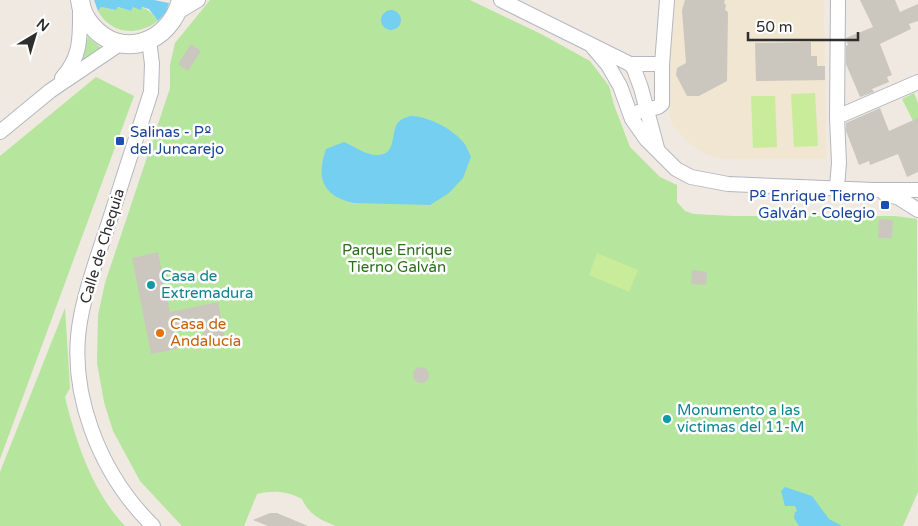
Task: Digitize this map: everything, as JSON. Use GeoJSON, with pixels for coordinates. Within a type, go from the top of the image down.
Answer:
{"type":"FeatureCollection","features":[{"type":"Feature","properties":{"kind":"street"},"geometry":{"type":"LineString","coordinates":[[80,2],[86,18],[96,31],[121,43],[137,43],[149,40],[163,32],[174,19],[179,6],[198,0]]}},
{"type":"Feature","properties":{"kind":"street"},"geometry":{"type":"LineString","coordinates":[[503,0],[630,64],[634,69],[641,88],[657,148],[664,159],[676,169],[691,177],[728,184],[918,190]]}},
{"type":"Feature","properties":{"kind":"street"},"geometry":{"type":"LineString","coordinates":[[630,113],[658,107],[662,104],[662,64],[667,0]]}},
{"type":"Feature","properties":{"kind":"street"},"geometry":{"type":"LineString","coordinates":[[837,187],[840,163],[837,117],[838,0]]}},
{"type":"Feature","properties":{"kind":"street"},"geometry":{"type":"LineString","coordinates":[[50,91],[71,68],[80,45],[80,2]]}},
{"type":"Feature","properties":{"kind":"street","name":"Calle de Chequia"},"geometry":{"type":"LineString","coordinates":[[149,40],[152,64],[150,92],[90,279],[80,317],[77,350],[80,394],[98,444],[117,481],[137,510],[153,526]]}},
{"type":"Feature","properties":{"kind":"street"},"geometry":{"type":"LineString","coordinates":[[0,132],[50,91],[121,43]]}},
{"type":"Feature","properties":{"kind":"street"},"geometry":{"type":"LineString","coordinates":[[591,45],[608,65],[630,113],[646,139],[657,148]]}},
{"type":"Feature","properties":{"kind":"street"},"geometry":{"type":"LineString","coordinates":[[630,64],[662,64]]}},
{"type":"Feature","properties":{"kind":"street"},"geometry":{"type":"LineString","coordinates":[[837,117],[918,82]]}},
{"type":"Feature","properties":{"kind":"street"},"geometry":{"type":"LineString","coordinates":[[874,190],[899,198],[918,210]]}},
{"type":"Feature","properties":{"kind":"shaded area"},"geometry":{"type":"Polygon","coordinates":[[[674,0],[824,0],[826,159],[725,159],[707,155],[689,143],[673,126],[667,107],[674,0]]]}},
{"type":"Feature","properties":{"kind":"green space","name":"Parque Enrique Tierno Galván"},"geometry":{"type":"Polygon","coordinates":[[[210,0],[470,0],[541,34],[590,61],[609,86],[630,147],[660,177],[677,185],[677,202],[685,211],[694,214],[733,216],[895,216],[917,219],[918,492],[903,526],[336,526],[312,513],[302,499],[291,494],[269,492],[257,494],[244,526],[182,526],[140,481],[113,431],[104,402],[97,363],[98,315],[105,283],[170,88],[170,65],[175,43],[210,0]]]}},
{"type":"Feature","properties":{"kind":"green space"},"geometry":{"type":"Polygon","coordinates":[[[101,7],[116,10],[117,7],[131,11],[133,7],[142,8],[150,12],[158,21],[142,29],[125,31],[117,29],[103,19],[98,11],[101,7]]]}},
{"type":"Feature","properties":{"kind":"green space"},"geometry":{"type":"Polygon","coordinates":[[[88,37],[101,48],[82,61],[88,37]]]}},
{"type":"Feature","properties":{"kind":"green space"},"geometry":{"type":"Polygon","coordinates":[[[96,77],[134,96],[0,459],[0,156],[96,77]]]}},
{"type":"Feature","properties":{"kind":"green space"},"geometry":{"type":"Polygon","coordinates":[[[815,93],[818,146],[794,147],[791,94],[815,93]]]}},
{"type":"Feature","properties":{"kind":"green space"},"geometry":{"type":"Polygon","coordinates":[[[914,93],[918,103],[918,124],[915,125],[902,99],[914,93]]]}},
{"type":"Feature","properties":{"kind":"green space"},"geometry":{"type":"Polygon","coordinates":[[[751,96],[775,96],[777,147],[753,148],[751,96]]]}},
{"type":"Feature","properties":{"kind":"green space"},"geometry":{"type":"Polygon","coordinates":[[[597,253],[638,270],[629,292],[589,275],[597,253]]]}},
{"type":"Feature","properties":{"kind":"green space"},"geometry":{"type":"Polygon","coordinates":[[[65,308],[70,388],[65,397],[69,414],[94,482],[113,512],[125,526],[0,526],[0,472],[65,308]]]}},
{"type":"Feature","properties":{"kind":"water"},"geometry":{"type":"Polygon","coordinates":[[[94,0],[154,0],[169,3],[166,12],[158,21],[149,9],[142,7],[141,10],[133,7],[131,11],[118,7],[116,10],[101,7],[98,11],[94,0]]]}},
{"type":"Feature","properties":{"kind":"water"},"geometry":{"type":"Polygon","coordinates":[[[391,10],[398,13],[401,20],[398,27],[391,30],[384,27],[381,20],[384,13],[391,10]]]}},
{"type":"Feature","properties":{"kind":"water"},"geometry":{"type":"Polygon","coordinates":[[[410,116],[424,118],[447,128],[467,148],[471,157],[463,178],[449,193],[430,205],[354,203],[335,196],[328,190],[322,177],[323,159],[326,149],[344,142],[369,154],[384,154],[390,148],[397,124],[410,116]]]}},
{"type":"Feature","properties":{"kind":"water"},"geometry":{"type":"Polygon","coordinates":[[[785,487],[812,496],[829,519],[842,526],[799,526],[794,518],[797,511],[795,506],[785,506],[781,491],[785,487]]]}},
{"type":"Feature","properties":{"kind":"building"},"geometry":{"type":"Polygon","coordinates":[[[685,0],[725,0],[725,10],[728,12],[727,81],[699,96],[687,96],[676,75],[677,68],[686,63],[682,10],[685,0]]]}},
{"type":"Feature","properties":{"kind":"building"},"geometry":{"type":"Polygon","coordinates":[[[860,0],[895,0],[900,12],[918,4],[918,21],[909,24],[911,29],[880,44],[892,75],[887,77],[889,82],[872,89],[874,92],[860,97],[846,64],[846,46],[848,45],[846,38],[873,27],[860,0]]]}},
{"type":"Feature","properties":{"kind":"building"},"geometry":{"type":"Polygon","coordinates":[[[811,42],[811,56],[817,56],[817,66],[825,66],[825,80],[756,81],[755,43],[811,42]]]}},
{"type":"Feature","properties":{"kind":"building"},"geometry":{"type":"Polygon","coordinates":[[[191,44],[201,51],[188,71],[178,64],[191,44]]]}},
{"type":"Feature","properties":{"kind":"building"},"geometry":{"type":"Polygon","coordinates":[[[880,108],[889,131],[918,118],[918,172],[907,177],[898,154],[870,165],[869,161],[859,165],[846,131],[846,123],[880,108]]]}},
{"type":"Feature","properties":{"kind":"building"},"geometry":{"type":"Polygon","coordinates":[[[879,219],[893,220],[892,238],[878,238],[879,219]]]}},
{"type":"Feature","properties":{"kind":"building"},"geometry":{"type":"Polygon","coordinates":[[[158,252],[170,312],[218,302],[225,338],[205,342],[201,322],[173,327],[177,349],[151,354],[132,258],[158,252]]]}},
{"type":"Feature","properties":{"kind":"building"},"geometry":{"type":"Polygon","coordinates":[[[692,270],[707,272],[706,285],[691,284],[692,270]]]}},
{"type":"Feature","properties":{"kind":"building"},"geometry":{"type":"Polygon","coordinates":[[[421,367],[429,375],[421,383],[413,375],[421,367]]]}},
{"type":"Feature","properties":{"kind":"building"},"geometry":{"type":"Polygon","coordinates":[[[270,513],[277,513],[308,526],[268,526],[253,520],[270,513]]]}},
{"type":"Feature","properties":{"kind":"place","name":"Salinas - Pº del Juncarejo"},"geometry":{"type":"Point","coordinates":[120,141]}},
{"type":"Feature","properties":{"kind":"place","name":"Pº Enrique Tierno Galván - Colegio"},"geometry":{"type":"Point","coordinates":[885,205]}},
{"type":"Feature","properties":{"kind":"place","name":"Casa de Extremadura"},"geometry":{"type":"Point","coordinates":[151,285]}},
{"type":"Feature","properties":{"kind":"place","name":"Casa de Andalucía"},"geometry":{"type":"Point","coordinates":[160,333]}},
{"type":"Feature","properties":{"kind":"place","name":"Monumento a las víctimas del 11-M"},"geometry":{"type":"Point","coordinates":[667,419]}}]}
